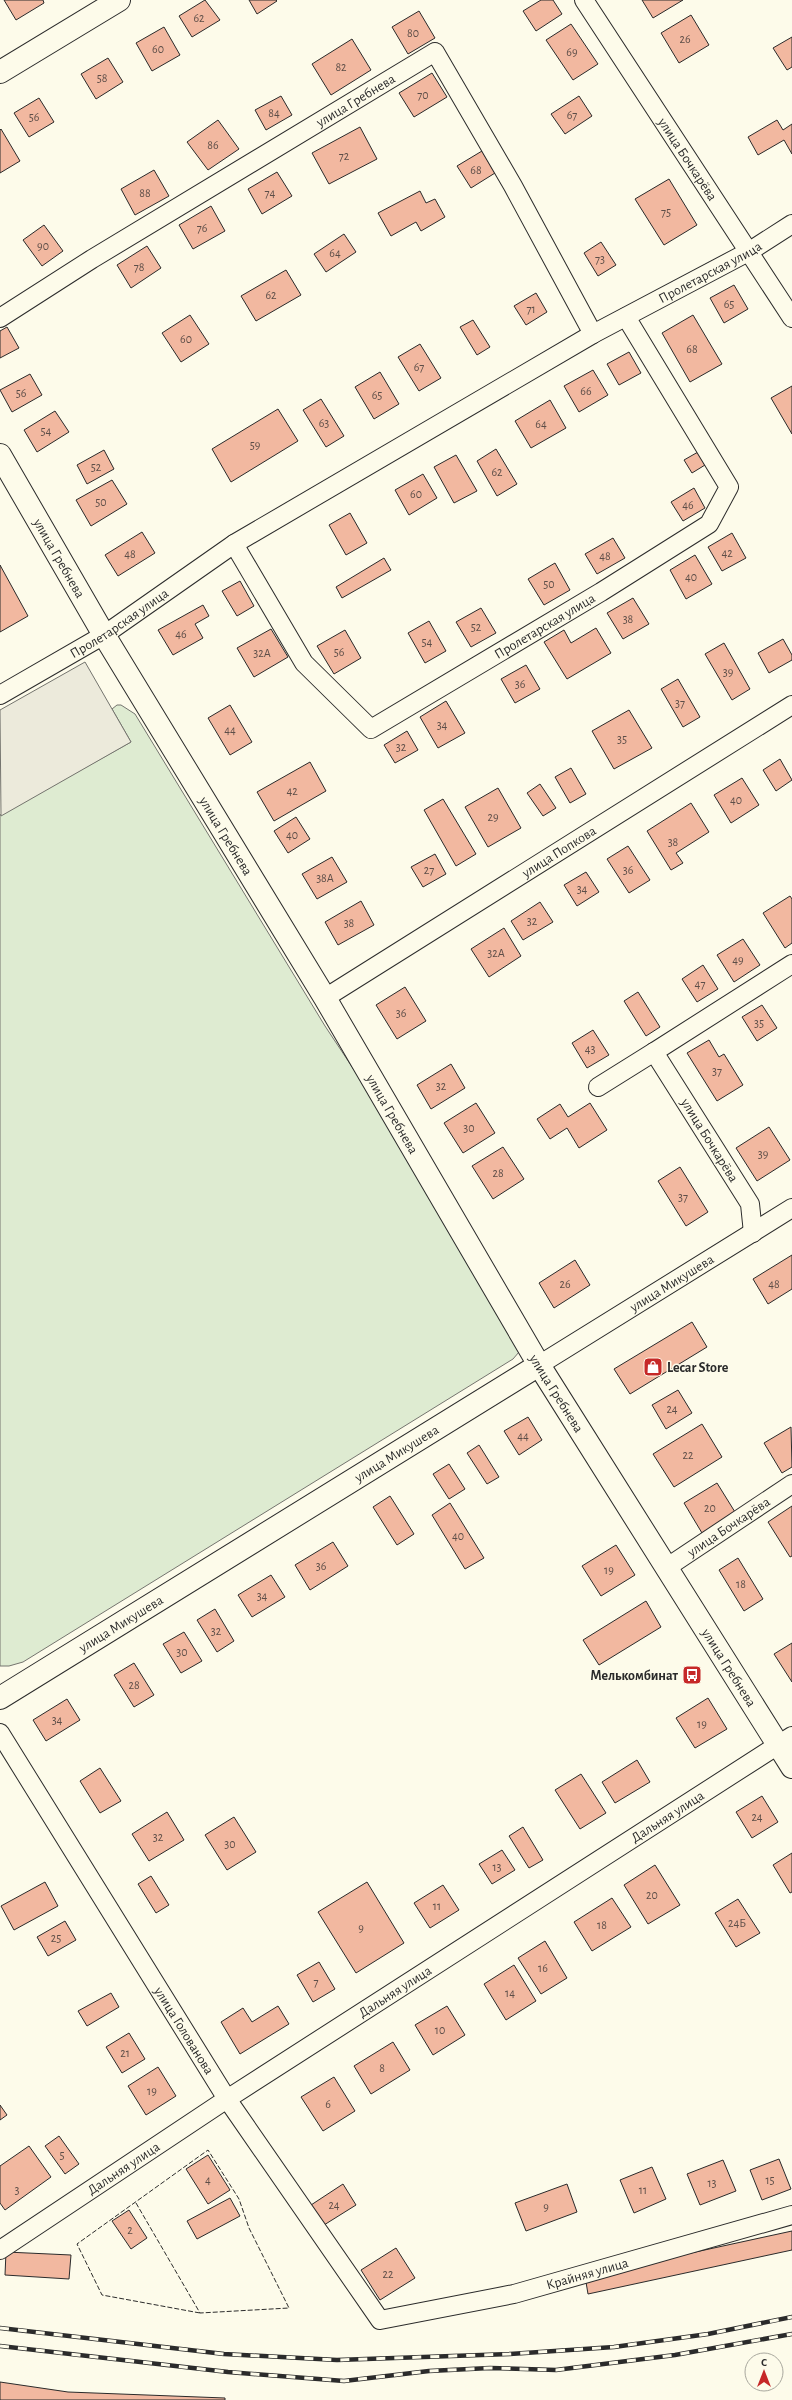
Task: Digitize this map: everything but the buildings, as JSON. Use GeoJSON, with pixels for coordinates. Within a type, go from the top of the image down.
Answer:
{"type":"FeatureCollection","features":[{"type":"Feature","properties":{"kind":"street"},"geometry":{"type":"LineString","coordinates":[[0,72],[119,0]]}},
{"type":"Feature","properties":{"kind":"street","name":"улица Бочкарёва"},"geometry":{"type":"LineString","coordinates":[[584,0],[750,251],[792,318]]}},
{"type":"Feature","properties":{"kind":"street","name":"улица Гребнева"},"geometry":{"type":"LineString","coordinates":[[0,318],[92,259],[435,52],[513,186],[593,334]]}},
{"type":"Feature","properties":{"kind":"street","name":"Пролетарская улица"},"geometry":{"type":"LineString","coordinates":[[0,695],[104,635],[234,544],[593,334],[750,251],[792,224]]}},
{"type":"Feature","properties":{"kind":"street","name":"Пролетарская улица"},"geometry":{"type":"LineString","coordinates":[[234,544],[304,663],[371,729],[601,592],[709,524],[729,487],[626,317]]}},
{"type":"Feature","properties":{"kind":"street","name":"улица Гребнева"},"geometry":{"type":"LineString","coordinates":[[0,455],[104,635],[325,998],[539,1365],[666,1568],[785,1741],[792,1767]]}},
{"type":"Feature","properties":{"kind":"street","name":"улица Попкова"},"geometry":{"type":"LineString","coordinates":[[325,998],[792,705]]}},
{"type":"Feature","properties":{"kind":"street"},"geometry":{"type":"LineString","coordinates":[[598,1087],[792,964]]}},
{"type":"Feature","properties":{"kind":"street","name":"улица Бочкарёва"},"geometry":{"type":"LineString","coordinates":[[654,1052],[750,1204],[753,1233]]}},
{"type":"Feature","properties":{"kind":"street","name":"улица Микушева"},"geometry":{"type":"LineString","coordinates":[[0,1698],[792,1208]]}},
{"type":"Feature","properties":{"kind":"street","name":"улица Бочкарёва"},"geometry":{"type":"LineString","coordinates":[[666,1568],[792,1484]]}},
{"type":"Feature","properties":{"kind":"street","name":"улица Голованова"},"geometry":{"type":"LineString","coordinates":[[0,1733],[227,2099],[380,2320]]}},
{"type":"Feature","properties":{"kind":"street","name":"Дальняя улица"},"geometry":{"type":"LineString","coordinates":[[0,2250],[227,2099],[785,1741]]}},
{"type":"Feature","properties":{"kind":"street","name":"Крайняя улица"},"geometry":{"type":"LineString","coordinates":[[380,2320],[514,2294],[792,2215]]}},
{"type":"Feature","properties":{"kind":"green space"},"geometry":{"type":"Polygon","coordinates":[[[117,705],[121,705],[135,714],[325,1026],[378,1106],[519,1352],[513,1359],[23,1662],[9,1666],[0,1666],[0,815],[131,742],[112,709],[117,705]]]}},
{"type":"Feature","properties":{"kind":"shaded area"},"geometry":{"type":"Polygon","coordinates":[[[85,662],[131,742],[1,816],[0,710],[85,662]]]}},
{"type":"Feature","properties":{"kind":"railway"},"geometry":{"type":"LineString","coordinates":[[0,2328],[224,2354],[337,2360],[510,2354],[614,2347],[708,2334],[792,2317]]}},
{"type":"Feature","properties":{"kind":"railway"},"geometry":{"type":"LineString","coordinates":[[0,2346],[228,2372],[344,2381],[429,2371],[490,2368],[556,2370],[675,2355],[792,2334]]}},
{"type":"Feature","properties":{"kind":"fence"},"geometry":{"type":"LineString","coordinates":[[136,2203],[200,2313],[289,2308],[249,2228],[239,2199],[208,2150],[77,2244],[102,2295],[200,2313]]}},
{"type":"Feature","properties":{"kind":"place","name":"Lecar Store"},"geometry":{"type":"Point","coordinates":[653,1367]}},
{"type":"Feature","properties":{"kind":"place","name":"Мелькомбинат"},"geometry":{"type":"Point","coordinates":[692,1675]}}]}
